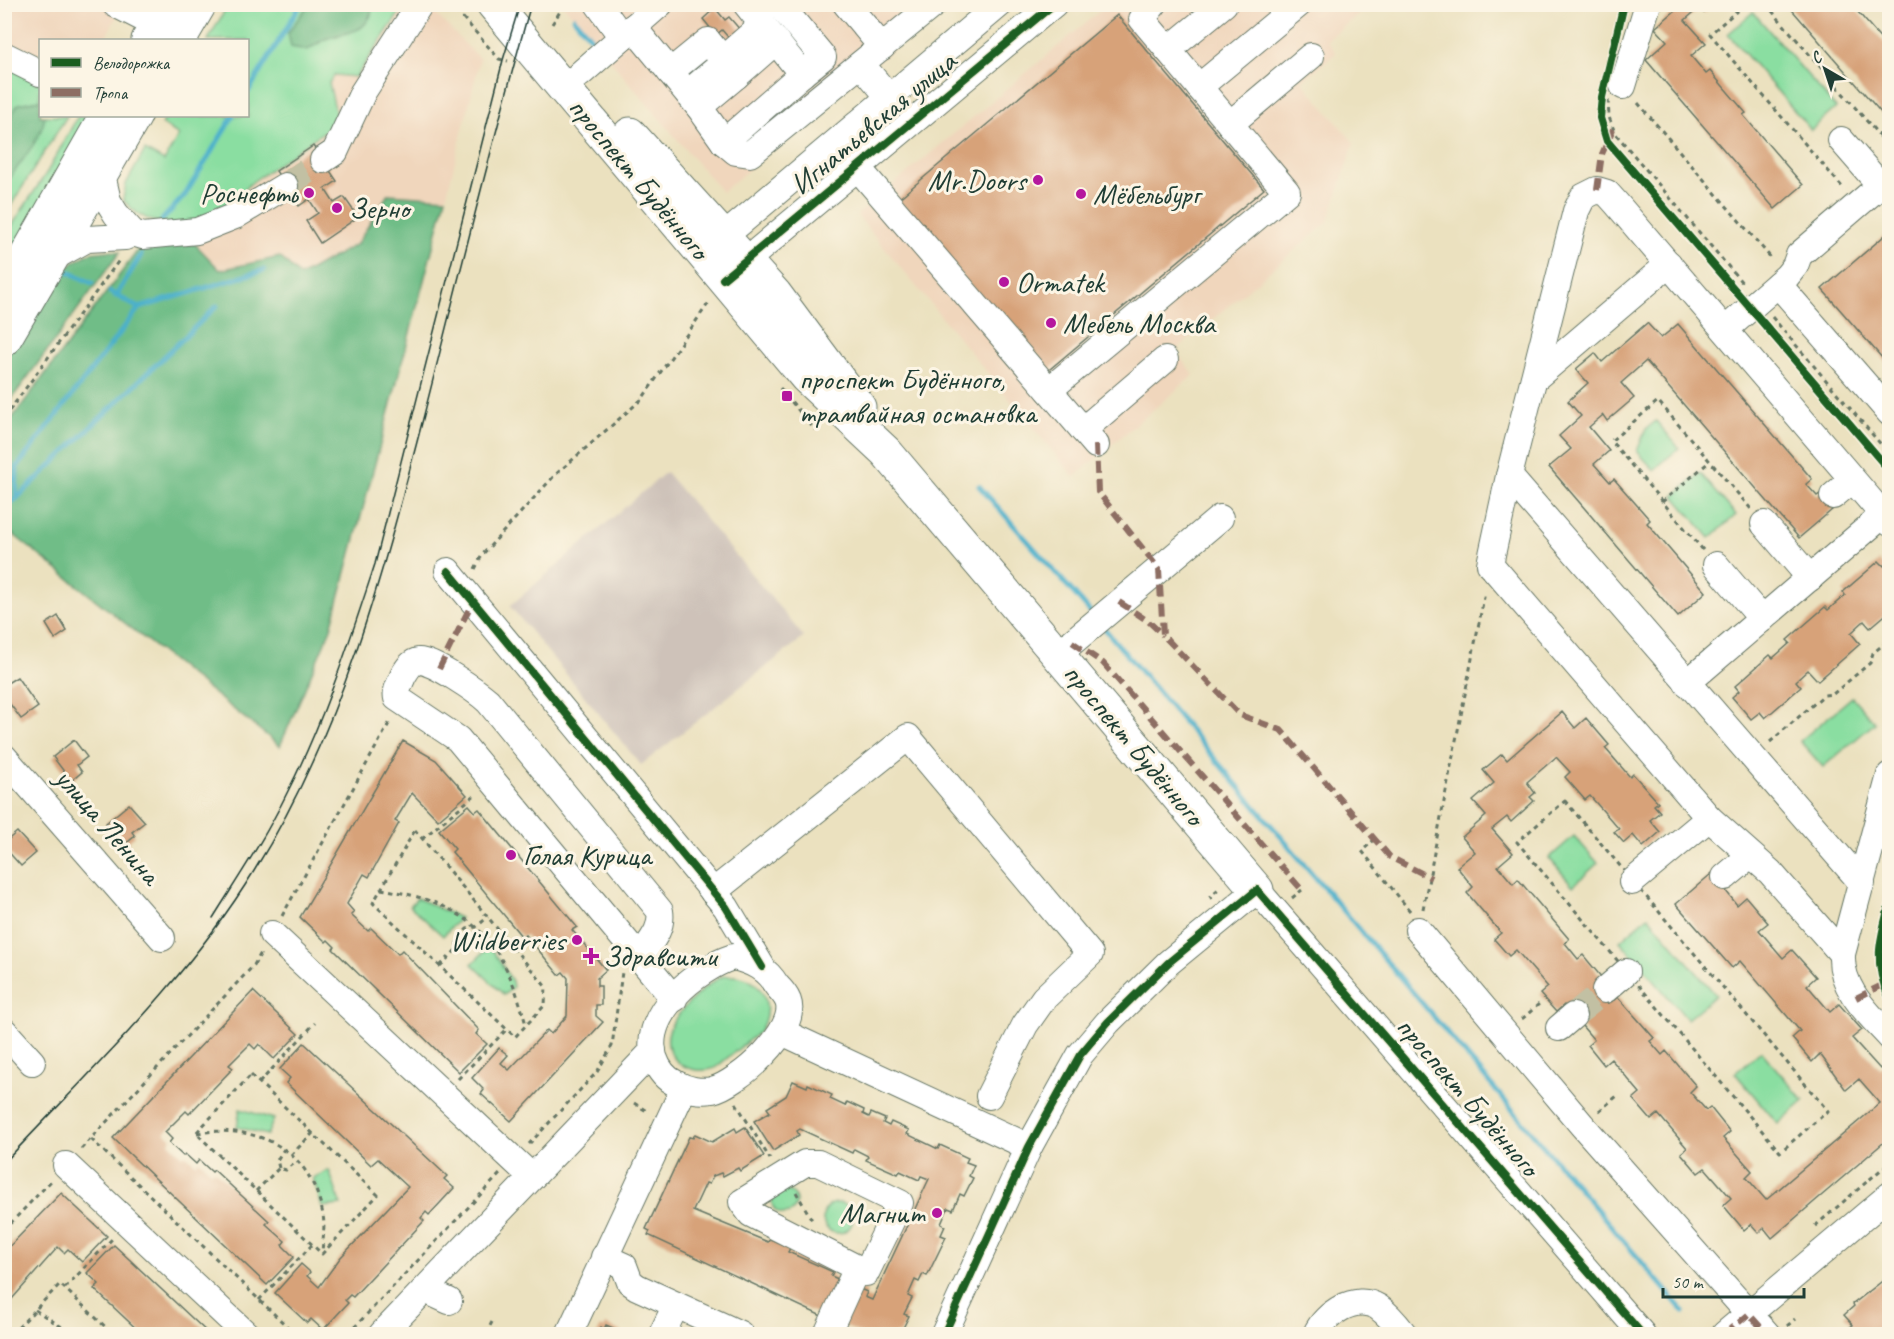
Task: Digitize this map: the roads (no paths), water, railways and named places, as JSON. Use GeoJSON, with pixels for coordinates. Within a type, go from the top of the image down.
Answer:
{"type":"FeatureCollection","features":[{"type":"Feature","properties":{"kind":"main road"},"geometry":{"type":"LineString","coordinates":[[163,28],[200,4]]}},
{"type":"Feature","properties":{"kind":"main road","name":"проспект Будённого"},"geometry":{"type":"LineString","coordinates":[[493,4],[722,265]]}},
{"type":"Feature","properties":{"kind":"main road","name":"проспект Будённого"},"geometry":{"type":"LineString","coordinates":[[518,4],[626,129],[722,265],[806,376],[886,452],[1257,890]]}},
{"type":"Feature","properties":{"kind":"main road"},"geometry":{"type":"LineString","coordinates":[[4,295],[105,117]]}},
{"type":"Feature","properties":{"kind":"main road"},"geometry":{"type":"LineString","coordinates":[[4,340],[134,117]]}},
{"type":"Feature","properties":{"kind":"street"},"geometry":{"type":"LineString","coordinates":[[115,4],[163,28]]}},
{"type":"Feature","properties":{"kind":"street"},"geometry":{"type":"LineString","coordinates":[[323,160],[335,152],[363,92],[420,4]]}},
{"type":"Feature","properties":{"kind":"street"},"geometry":{"type":"LineString","coordinates":[[598,4],[666,68],[694,100],[724,142],[736,152],[750,154],[933,4]]}},
{"type":"Feature","properties":{"kind":"street"},"geometry":{"type":"LineString","coordinates":[[580,74],[660,4]]}},
{"type":"Feature","properties":{"kind":"street"},"geometry":{"type":"LineString","coordinates":[[746,4],[802,74]]}},
{"type":"Feature","properties":{"kind":"street"},"geometry":{"type":"LineString","coordinates":[[724,142],[823,57],[779,4]]}},
{"type":"Feature","properties":{"kind":"street"},"geometry":{"type":"LineString","coordinates":[[846,4],[882,47]]}},
{"type":"Feature","properties":{"kind":"street","name":"Игнатьевская улица"},"geometry":{"type":"LineString","coordinates":[[722,265],[889,97],[1000,4]]}},
{"type":"Feature","properties":{"kind":"street","name":"Игнатьевская улица"},"geometry":{"type":"LineString","coordinates":[[722,265],[857,167],[1054,4]]}},
{"type":"Feature","properties":{"kind":"street"},"geometry":{"type":"LineString","coordinates":[[1049,390],[1287,192],[1142,19],[1154,4]]}},
{"type":"Feature","properties":{"kind":"street"},"geometry":{"type":"LineString","coordinates":[[1168,50],[1224,4]]}},
{"type":"Feature","properties":{"kind":"street"},"geometry":{"type":"LineString","coordinates":[[1199,87],[1299,4]]}},
{"type":"Feature","properties":{"kind":"street"},"geometry":{"type":"LineString","coordinates":[[1614,87],[1648,4]]}},
{"type":"Feature","properties":{"kind":"street"},"geometry":{"type":"LineString","coordinates":[[666,68],[700,32],[723,59]]}},
{"type":"Feature","properties":{"kind":"street"},"geometry":{"type":"LineString","coordinates":[[694,100],[723,59],[769,33]]}},
{"type":"Feature","properties":{"kind":"street"},"geometry":{"type":"LineString","coordinates":[[4,55],[39,72]]}},
{"type":"Feature","properties":{"kind":"street"},"geometry":{"type":"LineString","coordinates":[[1230,124],[1311,56]]}},
{"type":"Feature","properties":{"kind":"street"},"geometry":{"type":"LineString","coordinates":[[861,64],[889,97]]}},
{"type":"Feature","properties":{"kind":"street"},"geometry":{"type":"LineString","coordinates":[[1726,329],[1783,280],[1795,266],[1799,255],[1885,181],[1841,140]]}},
{"type":"Feature","properties":{"kind":"street"},"geometry":{"type":"LineString","coordinates":[[857,167],[1090,437],[1165,360]]}},
{"type":"Feature","properties":{"kind":"street"},"geometry":{"type":"LineString","coordinates":[[102,175],[108,201],[129,243]]}},
{"type":"Feature","properties":{"kind":"street"},"geometry":{"type":"LineString","coordinates":[[129,243],[143,236],[196,231],[235,216],[285,186]]}},
{"type":"Feature","properties":{"kind":"street"},"geometry":{"type":"LineString","coordinates":[[1687,683],[1810,578],[1886,519],[1670,264],[1606,193],[1597,190],[1583,197],[1576,211],[1509,476],[1490,564],[1708,818],[1770,872],[1842,954]]}},
{"type":"Feature","properties":{"kind":"street"},"geometry":{"type":"LineString","coordinates":[[54,256],[87,239],[125,237],[129,243]]}},
{"type":"Feature","properties":{"kind":"street"},"geometry":{"type":"LineString","coordinates":[[1534,379],[1670,264]]}},
{"type":"Feature","properties":{"kind":"street"},"geometry":{"type":"LineString","coordinates":[[1783,280],[1890,413]]}},
{"type":"Feature","properties":{"kind":"street"},"geometry":{"type":"LineString","coordinates":[[1509,476],[1862,883]]}},
{"type":"Feature","properties":{"kind":"street"},"geometry":{"type":"LineString","coordinates":[[1833,496],[1852,480]]}},
{"type":"Feature","properties":{"kind":"street"},"geometry":{"type":"LineString","coordinates":[[1058,654],[1220,518]]}},
{"type":"Feature","properties":{"kind":"street"},"geometry":{"type":"LineString","coordinates":[[1764,524],[1810,578]]}},
{"type":"Feature","properties":{"kind":"street"},"geometry":{"type":"LineString","coordinates":[[1716,565],[1762,619]]}},
{"type":"Feature","properties":{"kind":"street"},"geometry":{"type":"LineString","coordinates":[[448,571],[713,892],[739,926],[762,967],[788,1001],[789,1013],[782,1032],[767,1050],[734,1078],[713,1090],[684,1088],[662,1073],[652,1051],[652,1034],[662,1014],[674,999],[700,974],[717,962],[733,957],[762,967]]}},
{"type":"Feature","properties":{"kind":"street"},"geometry":{"type":"LineString","coordinates":[[631,963],[659,930],[662,920],[660,911],[488,701],[466,683],[427,661],[417,661],[406,670],[397,690],[397,698],[401,703],[458,739],[631,963],[674,999]]}},
{"type":"Feature","properties":{"kind":"street"},"geometry":{"type":"LineString","coordinates":[[713,892],[909,737],[1090,954],[1044,998],[1025,1025],[989,1096]]}},
{"type":"Feature","properties":{"kind":"street","name":"улица Ленина"},"geometry":{"type":"LineString","coordinates":[[4,757],[162,938]]}},
{"type":"Feature","properties":{"kind":"street"},"geometry":{"type":"LineString","coordinates":[[1890,775],[1842,954],[1841,967],[1846,982],[1856,999],[1890,1038]]}},
{"type":"Feature","properties":{"kind":"street"},"geometry":{"type":"LineString","coordinates":[[1632,882],[1708,818]]}},
{"type":"Feature","properties":{"kind":"street"},"geometry":{"type":"LineString","coordinates":[[1725,877],[1750,856]]}},
{"type":"Feature","properties":{"kind":"street"},"geometry":{"type":"LineString","coordinates":[[944,1335],[1029,1148],[1080,1055],[1108,1022],[1168,963],[1257,890]]}},
{"type":"Feature","properties":{"kind":"street","name":"проспект Будённого"},"geometry":{"type":"LineString","coordinates":[[1257,890],[1642,1335]]}},
{"type":"Feature","properties":{"kind":"street"},"geometry":{"type":"LineString","coordinates":[[1419,926],[1582,1125],[1767,1335]]}},
{"type":"Feature","properties":{"kind":"street"},"geometry":{"type":"LineString","coordinates":[[272,934],[532,1177]]}},
{"type":"Feature","properties":{"kind":"street"},"geometry":{"type":"LineString","coordinates":[[1605,990],[1626,972]]}},
{"type":"Feature","properties":{"kind":"street"},"geometry":{"type":"LineString","coordinates":[[4,1031],[32,1062]]}},
{"type":"Feature","properties":{"kind":"street"},"geometry":{"type":"LineString","coordinates":[[782,1032],[1029,1148]]}},
{"type":"Feature","properties":{"kind":"street"},"geometry":{"type":"LineString","coordinates":[[382,1335],[652,1051]]}},
{"type":"Feature","properties":{"kind":"street"},"geometry":{"type":"LineString","coordinates":[[569,1335],[684,1088]]}},
{"type":"Feature","properties":{"kind":"street"},"geometry":{"type":"LineString","coordinates":[[805,1163],[818,1163],[900,1203],[866,1273],[857,1268],[751,1214],[742,1202],[805,1163]]}},
{"type":"Feature","properties":{"kind":"street"},"geometry":{"type":"LineString","coordinates":[[62,1170],[246,1335]]}},
{"type":"Feature","properties":{"kind":"street"},"geometry":{"type":"LineString","coordinates":[[1725,1335],[1890,1195]]}},
{"type":"Feature","properties":{"kind":"street"},"geometry":{"type":"LineString","coordinates":[[604,1257],[624,1266],[630,1282],[637,1287],[740,1335]]}},
{"type":"Feature","properties":{"kind":"street"},"geometry":{"type":"LineString","coordinates":[[827,1335],[857,1268]]}},
{"type":"Feature","properties":{"kind":"street"},"geometry":{"type":"LineString","coordinates":[[425,1290],[449,1301]]}},
{"type":"Feature","properties":{"kind":"street"},"geometry":{"type":"LineString","coordinates":[[1316,1335],[1330,1313],[1365,1302],[1378,1307],[1404,1335]]}},
{"type":"Feature","properties":{"kind":"street"},"geometry":{"type":"LineString","coordinates":[[662,1335],[676,1305]]}},
{"type":"Feature","properties":{"kind":"waterway"},"geometry":{"type":"LineString","coordinates":[[249,90],[301,4]]}},
{"type":"Feature","properties":{"kind":"waterway"},"geometry":{"type":"LineString","coordinates":[[574,18],[596,44]]}},
{"type":"Feature","properties":{"kind":"waterway"},"geometry":{"type":"LineString","coordinates":[[162,220],[185,195],[232,117]]}},
{"type":"Feature","properties":{"kind":"waterway"},"geometry":{"type":"LineString","coordinates":[[116,296],[141,255]]}},
{"type":"Feature","properties":{"kind":"waterway"},"geometry":{"type":"LineString","coordinates":[[110,292],[139,308],[264,270]]}},
{"type":"Feature","properties":{"kind":"waterway"},"geometry":{"type":"LineString","coordinates":[[69,272],[92,283]]}},
{"type":"Feature","properties":{"kind":"waterway"},"geometry":{"type":"LineString","coordinates":[[4,507],[16,499],[217,306]]}},
{"type":"Feature","properties":{"kind":"waterway"},"geometry":{"type":"LineString","coordinates":[[16,499],[17,467],[139,308]]}},
{"type":"Feature","properties":{"kind":"waterway"},"geometry":{"type":"LineString","coordinates":[[4,477],[16,479]]}},
{"type":"Feature","properties":{"kind":"waterway"},"geometry":{"type":"LineString","coordinates":[[979,486],[1093,615]]}},
{"type":"Feature","properties":{"kind":"waterway"},"geometry":{"type":"LineString","coordinates":[[1103,627],[1684,1312]]}},
{"type":"Feature","properties":{"kind":"tunnel"},"geometry":{"type":"LineString","coordinates":[[285,186],[323,160]]}},
{"type":"Feature","properties":{"kind":"tunnel"},"geometry":{"type":"LineString","coordinates":[[1573,1016],[1605,990]]}},
{"type":"Feature","properties":{"kind":"tram line"},"geometry":{"type":"LineString","coordinates":[[213,918],[269,827],[300,767],[335,681],[375,564],[503,60],[520,4]]}},
{"type":"Feature","properties":{"kind":"tram line"},"geometry":{"type":"LineString","coordinates":[[4,1163],[104,1058],[199,950],[254,871],[285,818],[312,763],[357,650],[393,533],[531,4]]}},
{"type":"Feature","properties":{"kind":"place","name":"Mr.Doors"},"geometry":{"type":"Point","coordinates":[1038,180]}},
{"type":"Feature","properties":{"kind":"place","name":"Роснефть"},"geometry":{"type":"Point","coordinates":[309,193]}},
{"type":"Feature","properties":{"kind":"place","name":"Мёбельбург"},"geometry":{"type":"Point","coordinates":[1081,194]}},
{"type":"Feature","properties":{"kind":"place","name":"Зерно"},"geometry":{"type":"Point","coordinates":[337,208]}},
{"type":"Feature","properties":{"kind":"place","name":"Ormatek"},"geometry":{"type":"Point","coordinates":[1004,282]}},
{"type":"Feature","properties":{"kind":"place","name":"Мебель Москва"},"geometry":{"type":"Point","coordinates":[1051,323]}},
{"type":"Feature","properties":{"kind":"place","name":"проспект Будённого, трамвайная остановка"},"geometry":{"type":"Point","coordinates":[787,396]}},
{"type":"Feature","properties":{"kind":"place","name":"Голая Курица"},"geometry":{"type":"Point","coordinates":[511,855]}},
{"type":"Feature","properties":{"kind":"place","name":"Wildberries"},"geometry":{"type":"Point","coordinates":[577,940]}},
{"type":"Feature","properties":{"kind":"place","name":"Здравсити"},"geometry":{"type":"Point","coordinates":[591,956]}},
{"type":"Feature","properties":{"kind":"place","name":"Магнит"},"geometry":{"type":"Point","coordinates":[937,1213]}}]}
